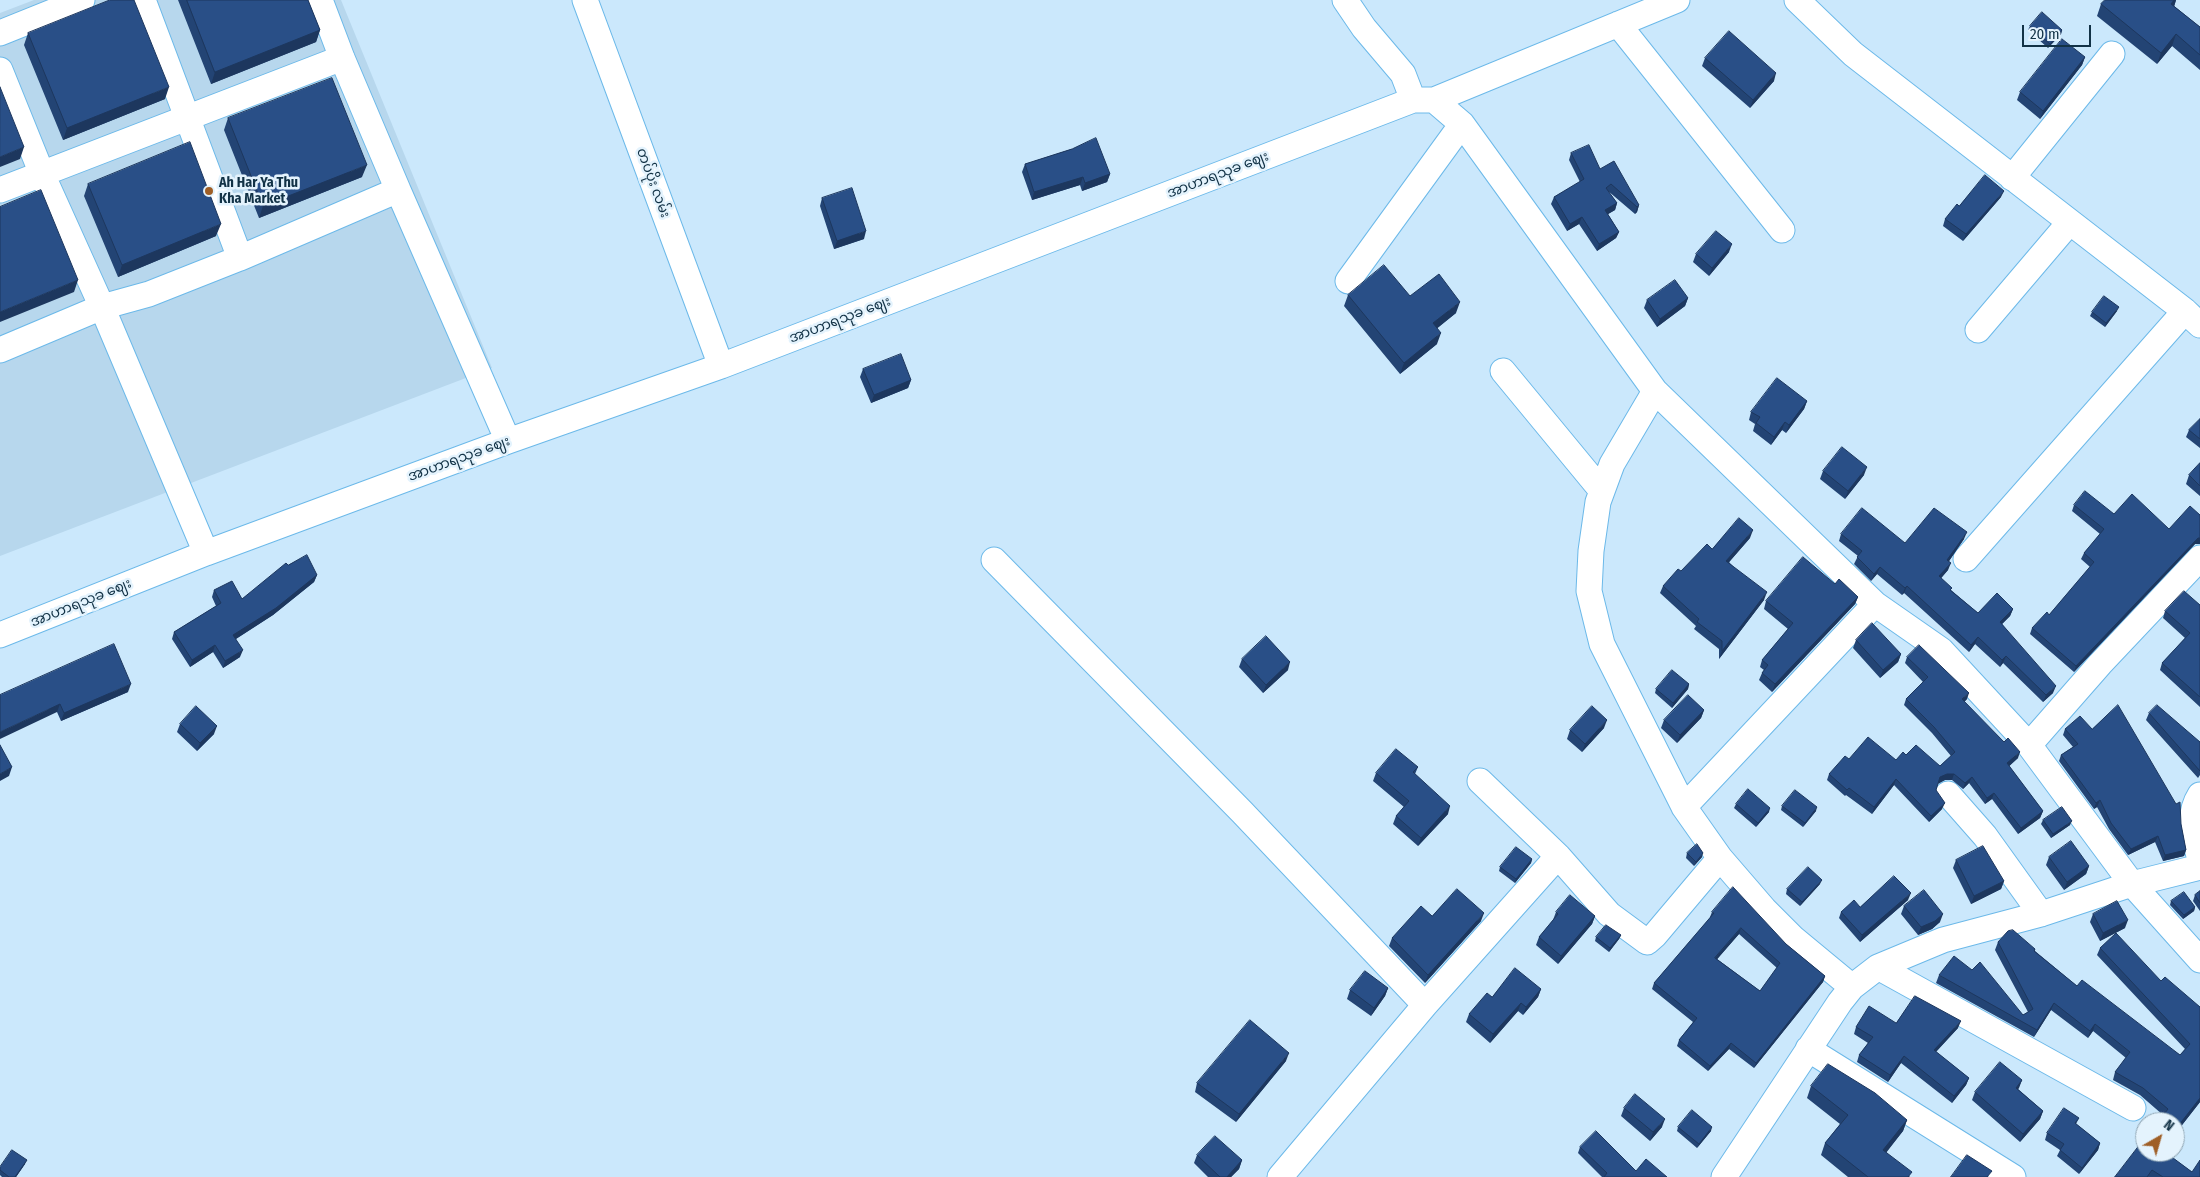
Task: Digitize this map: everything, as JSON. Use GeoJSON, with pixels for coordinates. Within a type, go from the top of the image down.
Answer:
{"type":"FeatureCollection","features":[{"type":"Feature","properties":{"kind":"street"},"geometry":{"type":"LineString","coordinates":[[0,33],[82,0]]}},
{"type":"Feature","properties":{"kind":"street"},"geometry":{"type":"LineString","coordinates":[[143,0],[240,258]]}},
{"type":"Feature","properties":{"kind":"street"},"geometry":{"type":"LineString","coordinates":[[320,0],[342,58],[398,190],[508,441]]}},
{"type":"Feature","properties":{"kind":"street","name":"တပ်ပိုး လမ်း"},"geometry":{"type":"LineString","coordinates":[[585,0],[720,366]]}},
{"type":"Feature","properties":{"kind":"street"},"geometry":{"type":"LineString","coordinates":[[1345,0],[1364,28],[1423,100],[1462,124],[1655,391],[1875,604],[1941,650],[2030,745],[2132,884],[2200,960]]}},
{"type":"Feature","properties":{"kind":"street","name":"အာဟာရသုခ ဈေး"},"geometry":{"type":"LineString","coordinates":[[0,636],[206,553],[508,441],[720,366],[1423,100],[1676,0]]}},
{"type":"Feature","properties":{"kind":"street"},"geometry":{"type":"LineString","coordinates":[[1797,0],[1852,54],[2069,223],[2194,314],[1966,559]]}},
{"type":"Feature","properties":{"kind":"street"},"geometry":{"type":"LineString","coordinates":[[1618,24],[1782,230]]}},
{"type":"Feature","properties":{"kind":"street"},"geometry":{"type":"LineString","coordinates":[[2012,178],[2112,54]]}},
{"type":"Feature","properties":{"kind":"street"},"geometry":{"type":"LineString","coordinates":[[0,190],[342,58]]}},
{"type":"Feature","properties":{"kind":"street"},"geometry":{"type":"LineString","coordinates":[[0,70],[42,174],[102,307],[206,553]]}},
{"type":"Feature","properties":{"kind":"street"},"geometry":{"type":"LineString","coordinates":[[1348,281],[1462,124]]}},
{"type":"Feature","properties":{"kind":"street"},"geometry":{"type":"LineString","coordinates":[[0,350],[102,307],[149,294],[240,258],[398,190]]}},
{"type":"Feature","properties":{"kind":"street"},"geometry":{"type":"LineString","coordinates":[[1978,330],[2069,223]]}},
{"type":"Feature","properties":{"kind":"street"},"geometry":{"type":"LineString","coordinates":[[1503,371],[1602,492]]}},
{"type":"Feature","properties":{"kind":"street"},"geometry":{"type":"LineString","coordinates":[[1655,391],[1612,464],[1598,502],[1591,551],[1589,591],[1602,644],[1684,806],[1720,858],[1764,909],[1794,939],[1852,988]]}},
{"type":"Feature","properties":{"kind":"street"},"geometry":{"type":"LineString","coordinates":[[2030,745],[2100,664],[2200,558]]}},
{"type":"Feature","properties":{"kind":"street"},"geometry":{"type":"LineString","coordinates":[[994,560],[1242,812],[1426,1005]]}},
{"type":"Feature","properties":{"kind":"street"},"geometry":{"type":"LineString","coordinates":[[1684,806],[1875,604]]}},
{"type":"Feature","properties":{"kind":"street"},"geometry":{"type":"LineString","coordinates":[[1480,781],[1558,856],[1610,914],[1647,942],[1720,858]]}},
{"type":"Feature","properties":{"kind":"street"},"geometry":{"type":"LineString","coordinates":[[1948,794],[1985,836],[2041,914]]}},
{"type":"Feature","properties":{"kind":"street"},"geometry":{"type":"LineString","coordinates":[[2200,795],[2193,810],[2192,825],[2200,860]]}},
{"type":"Feature","properties":{"kind":"street"},"geometry":{"type":"LineString","coordinates":[[1280,1177],[1426,1005],[1558,856]]}},
{"type":"Feature","properties":{"kind":"street"},"geometry":{"type":"LineString","coordinates":[[1724,1177],[1840,1002],[1852,988],[1878,967],[1943,940],[2041,914],[2132,884],[2200,867]]}},
{"type":"Feature","properties":{"kind":"street"},"geometry":{"type":"LineString","coordinates":[[1878,967],[2133,1108]]}},
{"type":"Feature","properties":{"kind":"street"},"geometry":{"type":"LineString","coordinates":[[1808,1048],[2013,1177]]}},
{"type":"Feature","properties":{"kind":"shaded area","name":"Ah Har Ya Thu Kha Market"},"geometry":{"type":"Polygon","coordinates":[[[34,0],[341,0],[492,368],[0,556],[0,13],[34,0]]]}},
{"type":"Feature","properties":{"kind":"building"},"geometry":{"type":"Polygon","coordinates":[[[110,0],[134,0],[169,87],[67,128],[28,33],[110,0]]]}},
{"type":"Feature","properties":{"kind":"building"},"geometry":{"type":"Polygon","coordinates":[[[187,0],[308,0],[320,30],[215,72],[187,0]]]}},
{"type":"Feature","properties":{"kind":"building"},"geometry":{"type":"Polygon","coordinates":[[[2105,0],[2174,0],[2171,4],[2200,27],[2200,55],[2176,34],[2161,53],[2101,4],[2105,0]]]}},
{"type":"Feature","properties":{"kind":"building"},"geometry":{"type":"Polygon","coordinates":[[[2042,12],[2062,30],[2050,44],[2030,26],[2042,12]]]}},
{"type":"Feature","properties":{"kind":"building"},"geometry":{"type":"Polygon","coordinates":[[[1729,31],[1776,73],[1753,100],[1705,58],[1729,31]]]}},
{"type":"Feature","properties":{"kind":"building"},"geometry":{"type":"Polygon","coordinates":[[[2062,39],[2085,57],[2043,111],[2020,92],[2062,39]]]}},
{"type":"Feature","properties":{"kind":"building"},"geometry":{"type":"Polygon","coordinates":[[[332,78],[367,165],[263,206],[228,118],[332,78]]]}},
{"type":"Feature","properties":{"kind":"building"},"geometry":{"type":"Polygon","coordinates":[[[0,87],[24,147],[0,157],[0,87]]]}},
{"type":"Feature","properties":{"kind":"building"},"geometry":{"type":"Polygon","coordinates":[[[1096,138],[1110,174],[1085,183],[1083,177],[1034,192],[1025,164],[1072,149],[1096,138]]]}},
{"type":"Feature","properties":{"kind":"building"},"geometry":{"type":"Polygon","coordinates":[[[190,142],[221,224],[122,265],[88,184],[190,142]]]}},
{"type":"Feature","properties":{"kind":"building"},"geometry":{"type":"Polygon","coordinates":[[[1589,145],[1600,169],[1614,161],[1639,205],[1637,207],[1611,184],[1606,188],[1617,203],[1605,210],[1619,232],[1599,244],[1582,217],[1570,224],[1554,197],[1584,179],[1571,153],[1589,145]]]}},
{"type":"Feature","properties":{"kind":"building"},"geometry":{"type":"Polygon","coordinates":[[[1985,175],[2004,191],[1966,234],[1945,219],[1957,204],[1959,206],[1985,175]]]}},
{"type":"Feature","properties":{"kind":"building"},"geometry":{"type":"Polygon","coordinates":[[[852,188],[866,231],[837,241],[822,198],[852,188]]]}},
{"type":"Feature","properties":{"kind":"building"},"geometry":{"type":"Polygon","coordinates":[[[41,190],[78,280],[0,312],[0,207],[41,190]]]}},
{"type":"Feature","properties":{"kind":"building"},"geometry":{"type":"Polygon","coordinates":[[[1716,231],[1732,244],[1712,268],[1696,254],[1716,231]]]}},
{"type":"Feature","properties":{"kind":"building"},"geometry":{"type":"Polygon","coordinates":[[[1384,265],[1410,296],[1439,274],[1460,302],[1433,323],[1441,333],[1404,363],[1348,295],[1384,265]]]}},
{"type":"Feature","properties":{"kind":"building"},"geometry":{"type":"Polygon","coordinates":[[[1675,280],[1688,298],[1660,319],[1647,300],[1675,280]]]}},
{"type":"Feature","properties":{"kind":"building"},"geometry":{"type":"Polygon","coordinates":[[[2104,296],[2119,307],[2106,323],[2092,312],[2104,296]]]}},
{"type":"Feature","properties":{"kind":"building"},"geometry":{"type":"Polygon","coordinates":[[[901,354],[911,380],[874,395],[863,369],[901,354]]]}},
{"type":"Feature","properties":{"kind":"building"},"geometry":{"type":"Polygon","coordinates":[[[1777,378],[1807,401],[1789,425],[1785,422],[1774,437],[1756,423],[1760,417],[1751,412],[1777,378]]]}},
{"type":"Feature","properties":{"kind":"building"},"geometry":{"type":"Polygon","coordinates":[[[2200,419],[2200,439],[2189,430],[2200,419]]]}},
{"type":"Feature","properties":{"kind":"building"},"geometry":{"type":"Polygon","coordinates":[[[1842,447],[1867,467],[1848,491],[1823,471],[1842,447]]]}},
{"type":"Feature","properties":{"kind":"building"},"geometry":{"type":"Polygon","coordinates":[[[2200,463],[2200,486],[2189,475],[2200,463]]]}},
{"type":"Feature","properties":{"kind":"building"},"geometry":{"type":"Polygon","coordinates":[[[2085,491],[2114,514],[2132,494],[2169,529],[2190,506],[2200,515],[2200,538],[2076,666],[2032,628],[2047,612],[2049,615],[2094,562],[2084,553],[2104,529],[2074,505],[2085,491]]]}},
{"type":"Feature","properties":{"kind":"building"},"geometry":{"type":"Polygon","coordinates":[[[1862,508],[1905,543],[1934,508],[1967,532],[1947,560],[1951,563],[1939,576],[1952,588],[1950,590],[1978,613],[1997,593],[2013,609],[2000,622],[2056,686],[2046,695],[2006,656],[2002,660],[1978,637],[1971,645],[1907,586],[1905,588],[1880,567],[1874,574],[1857,557],[1862,551],[1841,534],[1862,508]]]}},
{"type":"Feature","properties":{"kind":"building"},"geometry":{"type":"Polygon","coordinates":[[[1739,518],[1753,530],[1726,561],[1767,592],[1722,651],[1722,641],[1697,622],[1699,619],[1663,586],[1678,569],[1681,571],[1707,544],[1712,549],[1739,518]]]}},
{"type":"Feature","properties":{"kind":"building"},"geometry":{"type":"Polygon","coordinates":[[[307,555],[317,575],[276,608],[233,635],[243,650],[225,661],[215,645],[192,660],[174,632],[221,603],[214,590],[232,581],[242,599],[286,563],[288,565],[307,555]]]}},
{"type":"Feature","properties":{"kind":"building"},"geometry":{"type":"Polygon","coordinates":[[[1803,557],[1835,584],[1839,579],[1858,597],[1775,684],[1762,673],[1768,665],[1762,660],[1793,623],[1766,601],[1803,557]]]}},
{"type":"Feature","properties":{"kind":"building"},"geometry":{"type":"Polygon","coordinates":[[[2184,591],[2200,605],[2200,697],[2162,663],[2190,633],[2165,611],[2184,591]]]}},
{"type":"Feature","properties":{"kind":"building"},"geometry":{"type":"Polygon","coordinates":[[[1872,623],[1901,654],[1883,670],[1856,640],[1872,623]]]}},
{"type":"Feature","properties":{"kind":"building"},"geometry":{"type":"Polygon","coordinates":[[[1266,636],[1290,662],[1266,685],[1242,659],[1266,636]]]}},
{"type":"Feature","properties":{"kind":"building"},"geometry":{"type":"Polygon","coordinates":[[[114,644],[131,684],[64,713],[60,704],[0,732],[0,695],[114,644]]]}},
{"type":"Feature","properties":{"kind":"building"},"geometry":{"type":"Polygon","coordinates":[[[1919,645],[1969,693],[1962,699],[2004,742],[2008,738],[2020,752],[2007,763],[2043,811],[2021,828],[1994,793],[1987,798],[1972,777],[1965,783],[1954,774],[1940,777],[1936,790],[1945,803],[1931,816],[1896,779],[1874,807],[1849,788],[1847,790],[1829,774],[1845,756],[1849,759],[1868,737],[1896,760],[1903,752],[1906,755],[1916,745],[1940,766],[1955,752],[1934,727],[1906,699],[1928,677],[1907,657],[1919,645]]]}},
{"type":"Feature","properties":{"kind":"building"},"geometry":{"type":"Polygon","coordinates":[[[1672,670],[1689,684],[1673,703],[1656,689],[1672,670]]]}},
{"type":"Feature","properties":{"kind":"building"},"geometry":{"type":"Polygon","coordinates":[[[1688,695],[1704,710],[1680,735],[1664,720],[1688,695]]]}},
{"type":"Feature","properties":{"kind":"building"},"geometry":{"type":"Polygon","coordinates":[[[2118,705],[2176,804],[2180,802],[2181,824],[2186,850],[2165,855],[2158,836],[2131,849],[2111,823],[2100,800],[2096,803],[2061,755],[2078,744],[2065,729],[2080,716],[2092,729],[2118,705]]]}},
{"type":"Feature","properties":{"kind":"building"},"geometry":{"type":"Polygon","coordinates":[[[2157,705],[2200,742],[2200,771],[2149,713],[2157,705]]]}},
{"type":"Feature","properties":{"kind":"building"},"geometry":{"type":"Polygon","coordinates":[[[196,706],[217,726],[200,743],[180,724],[196,706]]]}},
{"type":"Feature","properties":{"kind":"building"},"geometry":{"type":"Polygon","coordinates":[[[1592,706],[1607,720],[1585,744],[1570,730],[1592,706]]]}},
{"type":"Feature","properties":{"kind":"building"},"geometry":{"type":"Polygon","coordinates":[[[0,745],[12,767],[0,774],[0,745]]]}},
{"type":"Feature","properties":{"kind":"building"},"geometry":{"type":"Polygon","coordinates":[[[1396,749],[1418,767],[1413,772],[1450,806],[1421,838],[1396,816],[1409,801],[1376,773],[1396,749]]]}},
{"type":"Feature","properties":{"kind":"building"},"geometry":{"type":"Polygon","coordinates":[[[1748,789],[1770,808],[1758,823],[1736,804],[1748,789]]]}},
{"type":"Feature","properties":{"kind":"building"},"geometry":{"type":"Polygon","coordinates":[[[1795,790],[1817,807],[1805,823],[1782,806],[1795,790]]]}},
{"type":"Feature","properties":{"kind":"building"},"geometry":{"type":"Polygon","coordinates":[[[2062,807],[2072,821],[2053,834],[2043,820],[2062,807]]]}},
{"type":"Feature","properties":{"kind":"building"},"geometry":{"type":"Polygon","coordinates":[[[2071,841],[2089,866],[2067,882],[2049,857],[2071,841]]]}},
{"type":"Feature","properties":{"kind":"building"},"geometry":{"type":"Polygon","coordinates":[[[1697,844],[1703,853],[1696,862],[1687,853],[1697,844]]]}},
{"type":"Feature","properties":{"kind":"building"},"geometry":{"type":"Polygon","coordinates":[[[1983,846],[2004,881],[1974,896],[1956,860],[1983,846]]]}},
{"type":"Feature","properties":{"kind":"building"},"geometry":{"type":"Polygon","coordinates":[[[1516,847],[1532,859],[1516,879],[1500,867],[1516,847]]]}},
{"type":"Feature","properties":{"kind":"building"},"geometry":{"type":"Polygon","coordinates":[[[1808,867],[1822,880],[1802,902],[1787,889],[1808,867]]]}},
{"type":"Feature","properties":{"kind":"building"},"geometry":{"type":"Polygon","coordinates":[[[1894,876],[1911,893],[1862,935],[1841,912],[1854,900],[1860,907],[1894,876]]]}},
{"type":"Feature","properties":{"kind":"building"},"geometry":{"type":"Polygon","coordinates":[[[1733,887],[1786,944],[1825,976],[1756,1063],[1731,1043],[1710,1066],[1679,1040],[1697,1018],[1654,983],[1714,913],[1712,912],[1733,887]],[[1741,928],[1715,958],[1760,991],[1780,963],[1741,928]]]}},
{"type":"Feature","properties":{"kind":"building"},"geometry":{"type":"Polygon","coordinates":[[[1457,889],[1484,913],[1428,975],[1392,938],[1421,906],[1432,916],[1457,889]]]}},
{"type":"Feature","properties":{"kind":"building"},"geometry":{"type":"Polygon","coordinates":[[[1924,890],[1943,914],[1935,921],[1921,927],[1904,906],[1924,890]]]}},
{"type":"Feature","properties":{"kind":"building"},"geometry":{"type":"Polygon","coordinates":[[[2200,891],[2200,903],[2195,895],[2200,891]]]}},
{"type":"Feature","properties":{"kind":"building"},"geometry":{"type":"Polygon","coordinates":[[[2184,892],[2195,907],[2184,915],[2171,901],[2184,892]]]}},
{"type":"Feature","properties":{"kind":"building"},"geometry":{"type":"Polygon","coordinates":[[[1570,895],[1595,916],[1561,956],[1539,937],[1558,914],[1556,912],[1570,895]]]}},
{"type":"Feature","properties":{"kind":"building"},"geometry":{"type":"Polygon","coordinates":[[[2117,901],[2128,920],[2103,933],[2093,914],[2117,901]]]}},
{"type":"Feature","properties":{"kind":"building"},"geometry":{"type":"Polygon","coordinates":[[[1606,925],[1621,935],[1610,948],[1596,937],[1606,925]]]}},
{"type":"Feature","properties":{"kind":"building"},"geometry":{"type":"Polygon","coordinates":[[[2013,930],[2035,949],[2034,951],[2077,986],[2082,980],[2180,1055],[2190,1044],[2100,948],[2116,933],[2161,981],[2165,977],[2200,1007],[2200,1098],[2185,1117],[2185,1112],[2166,1112],[2168,1109],[2143,1088],[2115,1072],[2130,1052],[2095,1024],[2090,1031],[2054,1003],[2037,1030],[1939,975],[1954,956],[1972,970],[1980,962],[2023,1015],[2033,1009],[1998,942],[2008,931],[2013,930]]]}},
{"type":"Feature","properties":{"kind":"building"},"geometry":{"type":"Polygon","coordinates":[[[1515,968],[1541,989],[1526,1007],[1521,1003],[1493,1034],[1469,1014],[1487,993],[1492,997],[1515,968]]]}},
{"type":"Feature","properties":{"kind":"building"},"geometry":{"type":"Polygon","coordinates":[[[1365,971],[1388,988],[1374,1008],[1350,990],[1365,971]]]}},
{"type":"Feature","properties":{"kind":"building"},"geometry":{"type":"Polygon","coordinates":[[[1915,996],[1961,1021],[1934,1050],[1969,1078],[1954,1096],[1904,1056],[1890,1075],[1859,1055],[1873,1037],[1856,1027],[1869,1006],[1896,1023],[1915,996]]]}},
{"type":"Feature","properties":{"kind":"building"},"geometry":{"type":"Polygon","coordinates":[[[1250,1020],[1289,1053],[1239,1114],[1197,1083],[1250,1020]]]}},
{"type":"Feature","properties":{"kind":"building"},"geometry":{"type":"Polygon","coordinates":[[[2000,1062],[2022,1080],[2016,1088],[2043,1111],[2023,1134],[1975,1092],[2000,1062]]]}},
{"type":"Feature","properties":{"kind":"building"},"geometry":{"type":"Polygon","coordinates":[[[1828,1064],[1875,1093],[1907,1120],[1883,1150],[1912,1172],[1908,1177],[1868,1177],[1825,1143],[1848,1115],[1811,1086],[1828,1064]]]}},
{"type":"Feature","properties":{"kind":"building"},"geometry":{"type":"Polygon","coordinates":[[[1635,1094],[1665,1119],[1653,1132],[1624,1108],[1635,1094]]]}},
{"type":"Feature","properties":{"kind":"building"},"geometry":{"type":"Polygon","coordinates":[[[2064,1108],[2079,1118],[2075,1123],[2100,1143],[2082,1168],[2060,1150],[2064,1144],[2047,1133],[2064,1108]]]}},
{"type":"Feature","properties":{"kind":"building"},"geometry":{"type":"Polygon","coordinates":[[[1692,1110],[1712,1127],[1699,1144],[1678,1127],[1692,1110]]]}},
{"type":"Feature","properties":{"kind":"building"},"geometry":{"type":"Polygon","coordinates":[[[1596,1131],[1636,1171],[1646,1159],[1667,1177],[1604,1177],[1607,1173],[1580,1147],[1596,1131]]]}},
{"type":"Feature","properties":{"kind":"building"},"geometry":{"type":"Polygon","coordinates":[[[1215,1136],[1242,1160],[1227,1177],[1220,1177],[1197,1155],[1215,1136]]]}},
{"type":"Feature","properties":{"kind":"building"},"geometry":{"type":"Polygon","coordinates":[[[12,1150],[27,1160],[15,1177],[9,1177],[0,1170],[0,1167],[12,1150]]]}},
{"type":"Feature","properties":{"kind":"building"},"geometry":{"type":"Polygon","coordinates":[[[2135,1151],[2135,1162],[2178,1162],[2192,1172],[2200,1160],[2200,1177],[2163,1177],[2152,1170],[2147,1177],[2115,1177],[2135,1151]]]}},
{"type":"Feature","properties":{"kind":"building"},"geometry":{"type":"Polygon","coordinates":[[[1967,1155],[1992,1171],[1987,1177],[1951,1177],[1967,1155]]]}},
{"type":"Feature","properties":{"kind":"place","name":"Ah Har Ya Thu Kha Market"},"geometry":{"type":"Point","coordinates":[209,191]}}]}
